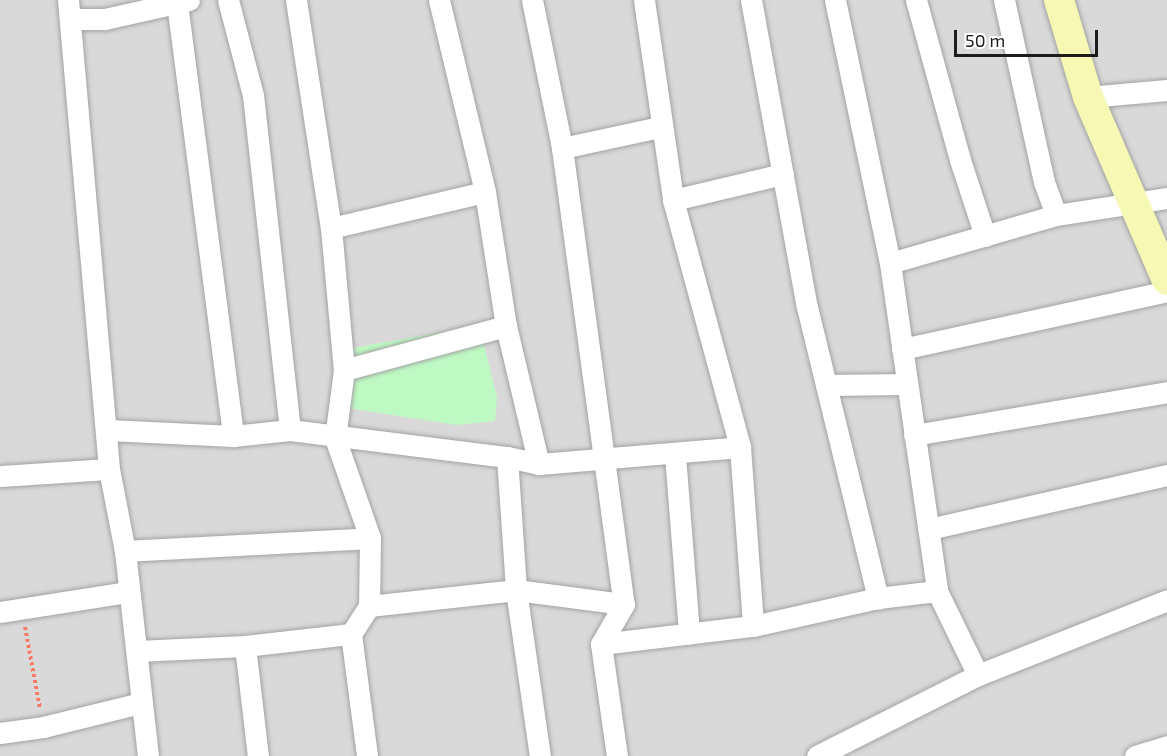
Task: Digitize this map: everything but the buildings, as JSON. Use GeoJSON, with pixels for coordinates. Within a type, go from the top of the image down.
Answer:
{"type":"FeatureCollection","features":[{"type":"Feature","properties":{"kind":"street"},"geometry":{"type":"LineString","coordinates":[[228,0],[253,95],[290,430]]}},
{"type":"Feature","properties":{"kind":"street"},"geometry":{"type":"LineString","coordinates":[[296,0],[331,228],[344,370],[335,438],[370,538],[369,606],[351,634],[367,756]]}},
{"type":"Feature","properties":{"kind":"street"},"geometry":{"type":"LineString","coordinates":[[439,0],[485,192],[506,326],[539,464]]}},
{"type":"Feature","properties":{"kind":"street"},"geometry":{"type":"LineString","coordinates":[[532,0],[562,148],[624,604],[601,644],[617,756]]}},
{"type":"Feature","properties":{"kind":"street"},"geometry":{"type":"LineString","coordinates":[[644,0],[660,127],[673,200],[740,447],[753,626]]}},
{"type":"Feature","properties":{"kind":"street"},"geometry":{"type":"LineString","coordinates":[[751,0],[783,174],[826,385],[878,598]]}},
{"type":"Feature","properties":{"kind":"street"},"geometry":{"type":"LineString","coordinates":[[835,0],[890,263],[937,591],[978,675]]}},
{"type":"Feature","properties":{"kind":"street"},"geometry":{"type":"LineString","coordinates":[[916,0],[960,160],[985,236]]}},
{"type":"Feature","properties":{"kind":"street"},"geometry":{"type":"LineString","coordinates":[[1004,0],[1044,182],[1056,215]]}},
{"type":"Feature","properties":{"kind":"street"},"geometry":{"type":"LineString","coordinates":[[1059,0],[1088,97],[1131,202],[1167,280]]}},
{"type":"Feature","properties":{"kind":"street"},"geometry":{"type":"LineString","coordinates":[[147,756],[127,592],[125,551],[109,469],[108,430],[69,10],[105,19],[183,1],[233,436]]}},
{"type":"Feature","properties":{"kind":"street"},"geometry":{"type":"LineString","coordinates":[[1088,97],[1167,90]]}},
{"type":"Feature","properties":{"kind":"street"},"geometry":{"type":"LineString","coordinates":[[562,148],[660,127]]}},
{"type":"Feature","properties":{"kind":"street"},"geometry":{"type":"LineString","coordinates":[[673,200],[783,174]]}},
{"type":"Feature","properties":{"kind":"street"},"geometry":{"type":"LineString","coordinates":[[331,228],[485,192]]}},
{"type":"Feature","properties":{"kind":"street"},"geometry":{"type":"LineString","coordinates":[[890,263],[1056,215],[1167,198]]}},
{"type":"Feature","properties":{"kind":"street"},"geometry":{"type":"LineString","coordinates":[[902,349],[1167,291]]}},
{"type":"Feature","properties":{"kind":"street"},"geometry":{"type":"LineString","coordinates":[[344,370],[506,326]]}},
{"type":"Feature","properties":{"kind":"street"},"geometry":{"type":"LineString","coordinates":[[826,385],[907,384]]}},
{"type":"Feature","properties":{"kind":"street"},"geometry":{"type":"LineString","coordinates":[[914,435],[1167,392]]}},
{"type":"Feature","properties":{"kind":"street"},"geometry":{"type":"LineString","coordinates":[[108,430],[233,436],[290,430],[335,438],[507,457],[539,464],[675,455],[740,447]]}},
{"type":"Feature","properties":{"kind":"street"},"geometry":{"type":"LineString","coordinates":[[675,455],[689,633]]}},
{"type":"Feature","properties":{"kind":"street"},"geometry":{"type":"LineString","coordinates":[[507,457],[516,590],[540,756]]}},
{"type":"Feature","properties":{"kind":"street"},"geometry":{"type":"LineString","coordinates":[[0,477],[109,469]]}},
{"type":"Feature","properties":{"kind":"street"},"geometry":{"type":"LineString","coordinates":[[929,529],[1167,475]]}},
{"type":"Feature","properties":{"kind":"street"},"geometry":{"type":"LineString","coordinates":[[125,551],[370,538]]}},
{"type":"Feature","properties":{"kind":"street"},"geometry":{"type":"LineString","coordinates":[[369,606],[516,590],[624,604]]}},
{"type":"Feature","properties":{"kind":"street"},"geometry":{"type":"LineString","coordinates":[[601,644],[753,626],[878,598],[937,591]]}},
{"type":"Feature","properties":{"kind":"street"},"geometry":{"type":"LineString","coordinates":[[0,612],[22,606],[127,592]]}},
{"type":"Feature","properties":{"kind":"street"},"geometry":{"type":"LineString","coordinates":[[817,756],[851,748],[978,675],[1167,600]]}},
{"type":"Feature","properties":{"kind":"street"},"geometry":{"type":"LineString","coordinates":[[136,651],[245,646],[351,634]]}},
{"type":"Feature","properties":{"kind":"street"},"geometry":{"type":"LineString","coordinates":[[245,646],[258,756]]}},
{"type":"Feature","properties":{"kind":"street"},"geometry":{"type":"LineString","coordinates":[[0,733],[43,727],[141,703]]}},
{"type":"Feature","properties":{"kind":"street"},"geometry":{"type":"LineString","coordinates":[[1135,756],[1167,746]]}},
{"type":"Feature","properties":{"kind":"path"},"geometry":{"type":"LineString","coordinates":[[22,606],[43,727]]}},
{"type":"Feature","properties":{"kind":"shaded area"},"geometry":{"type":"Polygon","coordinates":[[[0,0],[1167,0],[1167,756],[0,756],[0,0]]]}},
{"type":"Feature","properties":{"kind":"green space"},"geometry":{"type":"Polygon","coordinates":[[[479,325],[497,397],[495,421],[456,425],[348,408],[342,350],[479,325]]]}}]}
